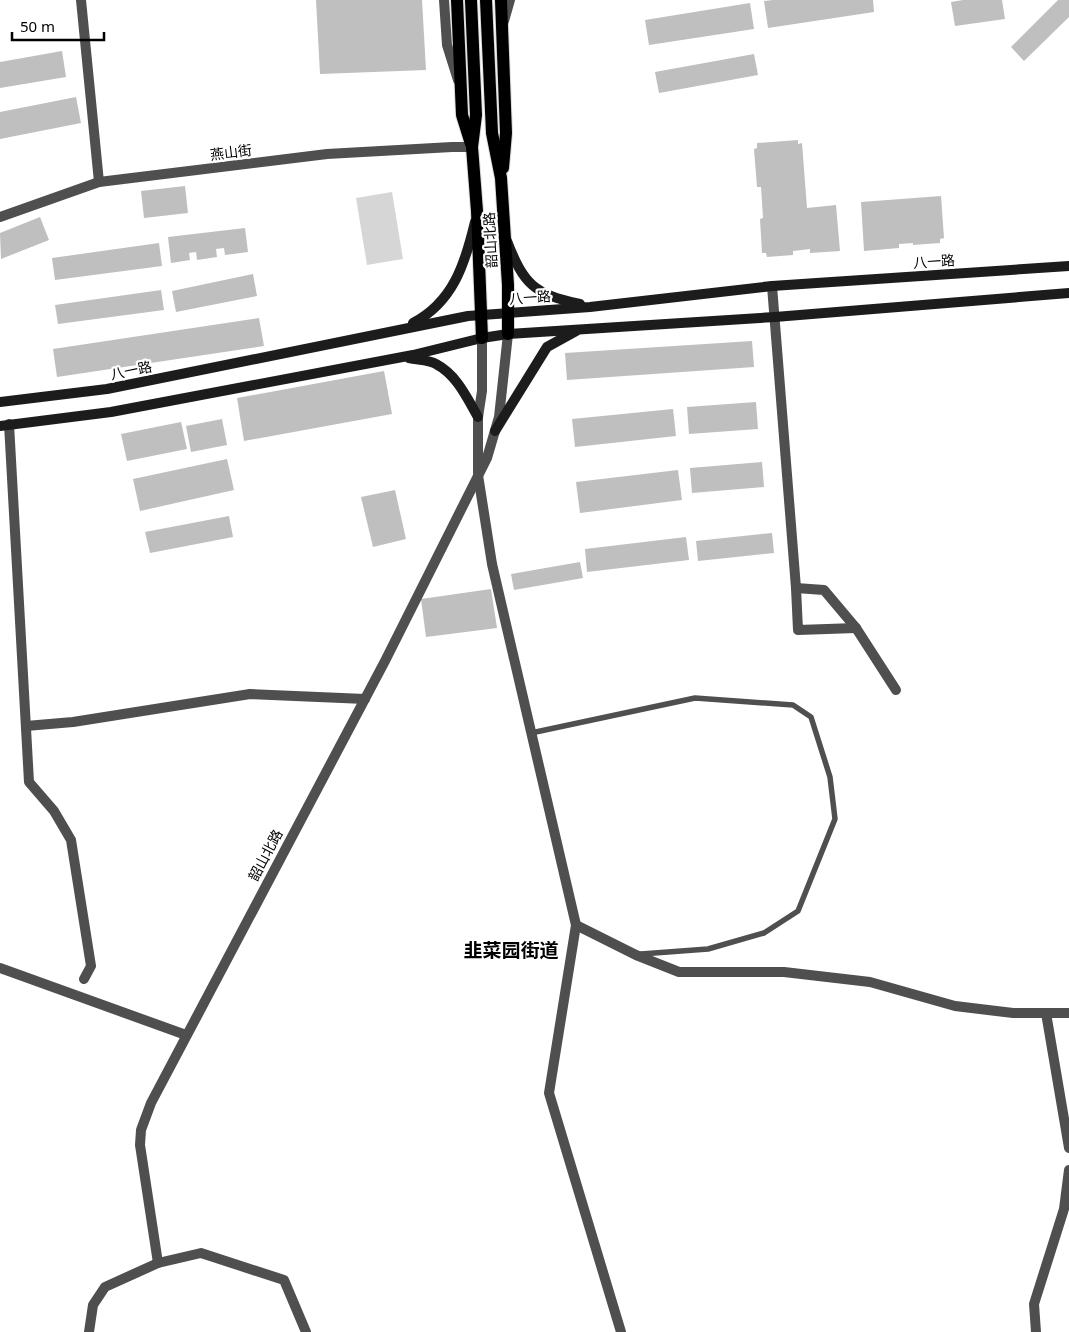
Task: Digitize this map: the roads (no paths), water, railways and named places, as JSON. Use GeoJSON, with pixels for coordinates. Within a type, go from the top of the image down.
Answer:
{"type":"FeatureCollection","features":[{"type":"Feature","properties":{"kind":"main road"},"geometry":{"type":"LineString","coordinates":[[457,0],[462,114],[472,147]]}},
{"type":"Feature","properties":{"kind":"main road","name":"韶山北路"},"geometry":{"type":"LineString","coordinates":[[471,0],[476,114],[472,147],[477,212],[482,338]]}},
{"type":"Feature","properties":{"kind":"main road","name":"韶山北路"},"geometry":{"type":"LineString","coordinates":[[486,0],[492,133],[501,178],[505,234],[508,334]]}},
{"type":"Feature","properties":{"kind":"main road"},"geometry":{"type":"LineString","coordinates":[[501,178],[506,133],[502,29],[509,1]]}},
{"type":"Feature","properties":{"kind":"main road"},"geometry":{"type":"LineString","coordinates":[[400,328],[414,322],[437,306],[456,282],[465,258],[477,212]]}},
{"type":"Feature","properties":{"kind":"main road"},"geometry":{"type":"LineString","coordinates":[[505,234],[517,263],[528,282],[548,296],[590,306]]}},
{"type":"Feature","properties":{"kind":"main road","name":"八一路"},"geometry":{"type":"LineString","coordinates":[[0,402],[107,389],[445,319],[590,306],[772,286],[1069,266]]}},
{"type":"Feature","properties":{"kind":"main road"},"geometry":{"type":"LineString","coordinates":[[5,425],[111,412],[403,357],[482,338],[508,334],[775,317],[1069,293]]}},
{"type":"Feature","properties":{"kind":"main road"},"geometry":{"type":"LineString","coordinates":[[495,431],[547,347],[580,329]]}},
{"type":"Feature","properties":{"kind":"main road"},"geometry":{"type":"LineString","coordinates":[[403,357],[435,363],[447,370],[456,380],[478,417]]}},
{"type":"Feature","properties":{"kind":"street"},"geometry":{"type":"LineString","coordinates":[[81,0],[99,182]]}},
{"type":"Feature","properties":{"kind":"street"},"geometry":{"type":"LineString","coordinates":[[444,0],[447,45],[461,89]]}},
{"type":"Feature","properties":{"kind":"street","name":"燕山街"},"geometry":{"type":"LineString","coordinates":[[0,217],[99,182],[327,154],[472,147]]}},
{"type":"Feature","properties":{"kind":"street"},"geometry":{"type":"LineString","coordinates":[[772,286],[798,630],[856,628]]}},
{"type":"Feature","properties":{"kind":"street","name":"韶山北路"},"geometry":{"type":"LineString","coordinates":[[158,1263],[140,1145],[141,1130],[151,1103],[364,699],[487,458],[499,417],[508,334]]}},
{"type":"Feature","properties":{"kind":"street","name":"韶山北路"},"geometry":{"type":"LineString","coordinates":[[478,475],[478,417],[482,392],[482,338]]}},
{"type":"Feature","properties":{"kind":"street"},"geometry":{"type":"LineString","coordinates":[[5,425],[29,782],[54,811],[71,840],[92,966],[84,979]]}},
{"type":"Feature","properties":{"kind":"street"},"geometry":{"type":"LineString","coordinates":[[478,475],[492,564],[576,925],[549,1093],[621,1332]]}},
{"type":"Feature","properties":{"kind":"street"},"geometry":{"type":"LineString","coordinates":[[796,588],[824,590],[856,628],[896,690]]}},
{"type":"Feature","properties":{"kind":"street"},"geometry":{"type":"LineString","coordinates":[[26,726],[73,722],[250,694],[364,699]]}},
{"type":"Feature","properties":{"kind":"street"},"geometry":{"type":"LineString","coordinates":[[576,925],[636,955],[679,972],[784,972],[870,982],[955,1006],[1013,1013],[1069,1013]]}},
{"type":"Feature","properties":{"kind":"street"},"geometry":{"type":"LineString","coordinates":[[0,968],[186,1036]]}},
{"type":"Feature","properties":{"kind":"street"},"geometry":{"type":"LineString","coordinates":[[1046,1013],[1069,1148]]}},
{"type":"Feature","properties":{"kind":"street"},"geometry":{"type":"LineString","coordinates":[[1036,1332],[1034,1304],[1064,1209],[1069,1170]]}},
{"type":"Feature","properties":{"kind":"street"},"geometry":{"type":"LineString","coordinates":[[89,1332],[93,1304],[104,1287],[158,1263],[201,1253],[284,1280],[306,1332]]}},
{"type":"Feature","properties":{"kind":"lane"},"geometry":{"type":"LineString","coordinates":[[531,733],[695,698],[793,705],[811,717],[830,777],[835,820],[798,911],[764,933],[708,949],[636,955]]}},
{"type":"Feature","properties":{"kind":"district","name":"韭菜园街道"},"geometry":{"type":"Point","coordinates":[511,950]}}]}
